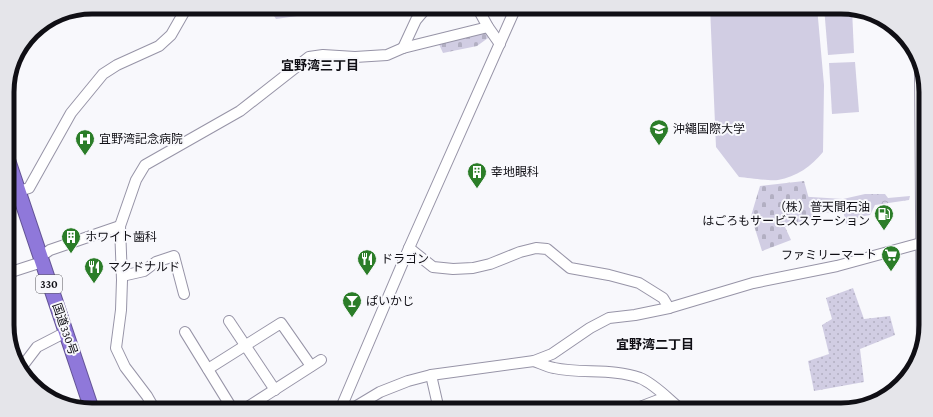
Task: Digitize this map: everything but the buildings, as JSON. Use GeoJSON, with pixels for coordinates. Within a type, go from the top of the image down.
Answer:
{"type":"FeatureCollection","features":[{"type":"Feature","properties":{"kind":"highway","name":"国道330号"},"geometry":{"type":"LineString","coordinates":[[14,177],[90,403]]}},
{"type":"Feature","properties":{"kind":"street"},"geometry":{"type":"LineString","coordinates":[[19,191],[29,188],[71,113],[103,74],[117,65],[159,46],[171,35],[183,14]]}},
{"type":"Feature","properties":{"kind":"street"},"geometry":{"type":"LineString","coordinates":[[403,48],[416,20],[421,14]]}},
{"type":"Feature","properties":{"kind":"street"},"geometry":{"type":"LineString","coordinates":[[481,14],[500,44]]}},
{"type":"Feature","properties":{"kind":"street"},"geometry":{"type":"LineString","coordinates":[[343,403],[408,248],[513,14]]}},
{"type":"Feature","properties":{"kind":"street"},"geometry":{"type":"LineString","coordinates":[[152,403],[125,368],[116,348],[121,310],[122,276],[120,226],[136,180],[145,165],[240,111],[309,57],[323,55],[356,57],[387,55],[403,48],[488,27]]}},
{"type":"Feature","properties":{"kind":"street"},"geometry":{"type":"LineString","coordinates":[[14,270],[41,259],[50,250],[120,226]]}},
{"type":"Feature","properties":{"kind":"street"},"geometry":{"type":"LineString","coordinates":[[362,403],[380,392],[408,381],[431,375],[534,361],[552,354],[590,328],[609,318],[635,315],[669,308],[753,283],[837,266],[919,244]]}},
{"type":"Feature","properties":{"kind":"street"},"geometry":{"type":"LineString","coordinates":[[408,248],[433,267],[453,270],[473,268],[490,264],[520,252],[536,248],[548,250],[570,268],[608,275],[639,283],[663,298],[669,308]]}},
{"type":"Feature","properties":{"kind":"street"},"geometry":{"type":"LineString","coordinates":[[122,276],[144,271],[156,262],[174,256],[184,294]]}},
{"type":"Feature","properties":{"kind":"street"},"geometry":{"type":"LineString","coordinates":[[229,321],[275,390]]}},
{"type":"Feature","properties":{"kind":"street"},"geometry":{"type":"LineString","coordinates":[[208,369],[281,323],[311,366]]}},
{"type":"Feature","properties":{"kind":"street"},"geometry":{"type":"LineString","coordinates":[[24,364],[37,347],[66,332]]}},
{"type":"Feature","properties":{"kind":"street"},"geometry":{"type":"LineString","coordinates":[[185,332],[229,403]]}},
{"type":"Feature","properties":{"kind":"street"},"geometry":{"type":"LineString","coordinates":[[254,403],[321,360]]}},
{"type":"Feature","properties":{"kind":"street"},"geometry":{"type":"LineString","coordinates":[[534,361],[553,368],[611,372],[640,378],[652,384],[673,403]]}},
{"type":"Feature","properties":{"kind":"street"},"geometry":{"type":"LineString","coordinates":[[431,375],[437,403]]}},
{"type":"Feature","properties":{"kind":"street"},"geometry":{"type":"LineString","coordinates":[[650,403],[666,397]]}},
{"type":"Feature","properties":{"kind":"green space"},"geometry":{"type":"Polygon","coordinates":[[[273,14],[304,14],[304,15],[276,19],[273,14]]]}},
{"type":"Feature","properties":{"kind":"green space"},"geometry":{"type":"Polygon","coordinates":[[[710,14],[818,14],[824,85],[823,152],[814,162],[797,174],[785,179],[765,180],[739,177],[716,147],[710,14]]]}},
{"type":"Feature","properties":{"kind":"green space"},"geometry":{"type":"Polygon","coordinates":[[[825,14],[852,15],[854,53],[828,55],[825,14]]]}},
{"type":"Feature","properties":{"kind":"green space"},"geometry":{"type":"Polygon","coordinates":[[[484,30],[488,38],[477,46],[443,53],[438,42],[484,30]]]}},
{"type":"Feature","properties":{"kind":"green space"},"geometry":{"type":"Polygon","coordinates":[[[855,62],[859,112],[832,114],[829,63],[855,62]]]}},
{"type":"Feature","properties":{"kind":"green space"},"geometry":{"type":"Polygon","coordinates":[[[804,181],[814,217],[785,227],[791,240],[762,251],[751,216],[760,186],[804,181]]]}},
{"type":"Feature","properties":{"kind":"green space"},"geometry":{"type":"Polygon","coordinates":[[[865,194],[885,194],[888,198],[910,196],[909,200],[875,205],[870,215],[859,217],[846,224],[843,210],[819,214],[795,196],[843,199],[865,194]]]}},
{"type":"Feature","properties":{"kind":"green space"},"geometry":{"type":"Polygon","coordinates":[[[853,288],[864,319],[890,316],[895,335],[860,349],[864,382],[814,391],[808,361],[829,354],[822,325],[832,319],[826,298],[853,288]]]}},
{"type":"Feature","properties":{"kind":"place","name":"沖繩国際大学"},"geometry":{"type":"Point","coordinates":[659,146]}},
{"type":"Feature","properties":{"kind":"place","name":"宜野湾記念病院"},"geometry":{"type":"Point","coordinates":[85,156]}},
{"type":"Feature","properties":{"kind":"place","name":"幸地眼科"},"geometry":{"type":"Point","coordinates":[477,189]}},
{"type":"Feature","properties":{"kind":"place","name":"（株）普天間石油 はごろもサービスステーション"},"geometry":{"type":"Point","coordinates":[884,231]}},
{"type":"Feature","properties":{"kind":"place","name":"ホワイト歯科"},"geometry":{"type":"Point","coordinates":[71,254]}},
{"type":"Feature","properties":{"kind":"place","name":"ファミリーマート"},"geometry":{"type":"Point","coordinates":[891,272]}},
{"type":"Feature","properties":{"kind":"place","name":"ドラゴン"},"geometry":{"type":"Point","coordinates":[367,276]}},
{"type":"Feature","properties":{"kind":"place","name":"マクドナルド"},"geometry":{"type":"Point","coordinates":[94,284]}},
{"type":"Feature","properties":{"kind":"place","name":"ぱいかじ"},"geometry":{"type":"Point","coordinates":[352,318]}},
{"type":"Feature","properties":{"kind":"district","name":"宜野湾三丁目"},"geometry":{"type":"Point","coordinates":[320,65]}},
{"type":"Feature","properties":{"kind":"district","name":"宜野湾二丁目"},"geometry":{"type":"Point","coordinates":[655,344]}}]}
